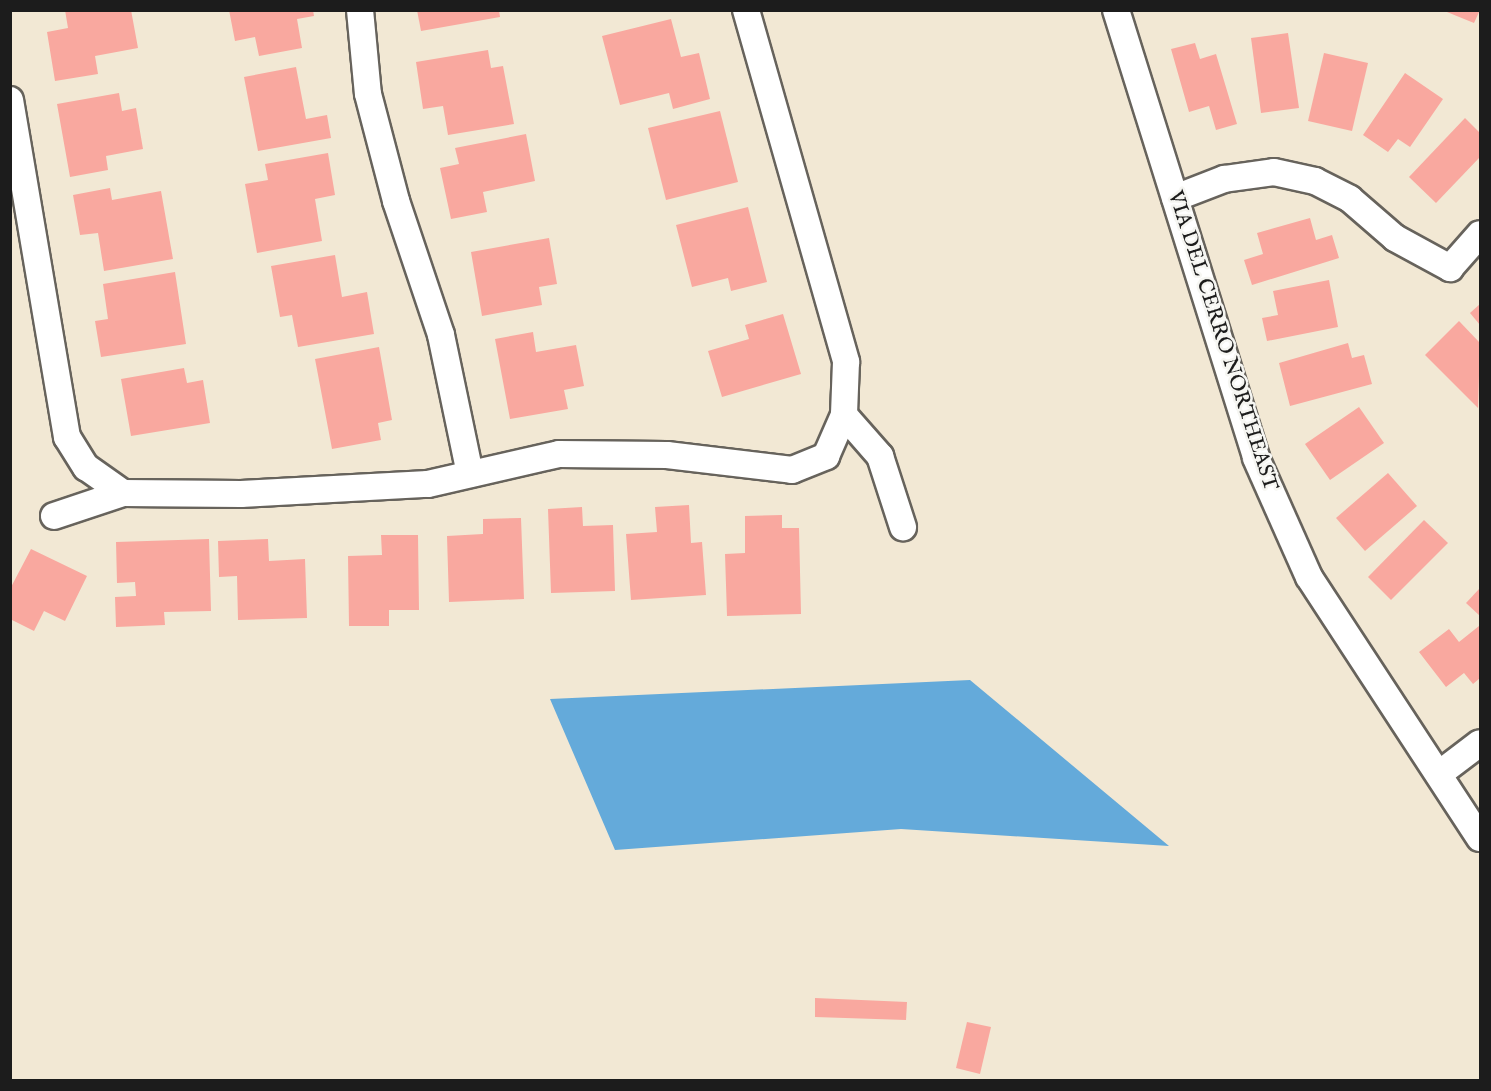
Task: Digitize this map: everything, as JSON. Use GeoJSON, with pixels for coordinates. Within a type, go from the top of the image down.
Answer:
{"type":"FeatureCollection","features":[{"type":"Feature","properties":{"kind":"street"},"geometry":{"type":"LineString","coordinates":[[360,10],[368,94],[396,201],[441,335],[470,474]]}},
{"type":"Feature","properties":{"kind":"street"},"geometry":{"type":"LineString","coordinates":[[54,516],[123,493],[241,494],[428,484],[559,454],[667,455],[792,470],[826,456],[844,415],[846,362],[746,10]]}},
{"type":"Feature","properties":{"kind":"street","name":"VIA DEL CERRO NORTHEAST"},"geometry":{"type":"LineString","coordinates":[[1116,10],[1256,458],[1309,577],[1480,838]]}},
{"type":"Feature","properties":{"kind":"street"},"geometry":{"type":"LineString","coordinates":[[10,100],[67,437],[86,467],[123,493]]}},
{"type":"Feature","properties":{"kind":"street"},"geometry":{"type":"LineString","coordinates":[[1175,198],[1224,179],[1274,172],[1315,181],[1350,199],[1395,238],[1450,268],[1480,234]]}},
{"type":"Feature","properties":{"kind":"street"},"geometry":{"type":"LineString","coordinates":[[844,415],[880,456],[903,527]]}},
{"type":"Feature","properties":{"kind":"street"},"geometry":{"type":"LineString","coordinates":[[1439,774],[1480,743]]}},
{"type":"Feature","properties":{"kind":"water"},"geometry":{"type":"Polygon","coordinates":[[[970,680],[1169,846],[901,829],[615,850],[550,699],[970,680]]]}},
{"type":"Feature","properties":{"kind":"building"},"geometry":{"type":"Polygon","coordinates":[[[65,10],[131,10],[138,48],[95,56],[98,74],[55,81],[47,32],[68,28],[65,10]]]}},
{"type":"Feature","properties":{"kind":"building"},"geometry":{"type":"Polygon","coordinates":[[[229,10],[313,10],[314,16],[297,19],[302,48],[259,56],[255,37],[235,41],[229,10]]]}},
{"type":"Feature","properties":{"kind":"building"},"geometry":{"type":"Polygon","coordinates":[[[417,10],[499,10],[500,17],[421,31],[417,10]]]}},
{"type":"Feature","properties":{"kind":"building"},"geometry":{"type":"Polygon","coordinates":[[[1442,10],[1480,10],[1474,23],[1442,10]]]}},
{"type":"Feature","properties":{"kind":"building"},"geometry":{"type":"Polygon","coordinates":[[[671,19],[681,57],[699,53],[710,99],[673,109],[669,93],[620,105],[602,36],[671,19]]]}},
{"type":"Feature","properties":{"kind":"building"},"geometry":{"type":"Polygon","coordinates":[[[1288,33],[1299,108],[1261,113],[1251,38],[1288,33]]]}},
{"type":"Feature","properties":{"kind":"building"},"geometry":{"type":"Polygon","coordinates":[[[1195,43],[1200,59],[1216,54],[1237,124],[1216,130],[1209,106],[1189,112],[1171,49],[1195,43]]]}},
{"type":"Feature","properties":{"kind":"building"},"geometry":{"type":"Polygon","coordinates":[[[488,50],[491,68],[503,66],[514,124],[448,135],[443,106],[423,109],[416,62],[488,50]]]}},
{"type":"Feature","properties":{"kind":"building"},"geometry":{"type":"Polygon","coordinates":[[[1324,53],[1368,63],[1352,131],[1308,121],[1324,53]]]}},
{"type":"Feature","properties":{"kind":"building"},"geometry":{"type":"Polygon","coordinates":[[[296,67],[306,119],[327,115],[331,138],[258,151],[244,77],[296,67]]]}},
{"type":"Feature","properties":{"kind":"building"},"geometry":{"type":"Polygon","coordinates":[[[1405,73],[1443,99],[1410,147],[1398,139],[1388,152],[1363,135],[1405,73]]]}},
{"type":"Feature","properties":{"kind":"building"},"geometry":{"type":"Polygon","coordinates":[[[119,93],[122,111],[136,108],[143,149],[106,156],[108,170],[70,177],[57,104],[119,93]]]}},
{"type":"Feature","properties":{"kind":"building"},"geometry":{"type":"Polygon","coordinates":[[[720,111],[738,182],[666,200],[648,128],[720,111]]]}},
{"type":"Feature","properties":{"kind":"building"},"geometry":{"type":"Polygon","coordinates":[[[1465,118],[1480,133],[1480,157],[1436,203],[1409,177],[1465,118]]]}},
{"type":"Feature","properties":{"kind":"building"},"geometry":{"type":"Polygon","coordinates":[[[526,134],[535,181],[483,192],[487,212],[451,219],[440,168],[459,164],[455,148],[526,134]]]}},
{"type":"Feature","properties":{"kind":"building"},"geometry":{"type":"Polygon","coordinates":[[[328,153],[335,195],[315,199],[322,241],[257,253],[245,184],[268,180],[265,164],[328,153]]]}},
{"type":"Feature","properties":{"kind":"building"},"geometry":{"type":"Polygon","coordinates":[[[110,188],[112,200],[161,191],[173,259],[104,271],[98,233],[80,235],[73,195],[110,188]]]}},
{"type":"Feature","properties":{"kind":"building"},"geometry":{"type":"Polygon","coordinates":[[[748,207],[767,282],[731,291],[728,278],[692,287],[676,225],[748,207]]]}},
{"type":"Feature","properties":{"kind":"building"},"geometry":{"type":"Polygon","coordinates":[[[1310,218],[1316,240],[1332,235],[1339,258],[1252,285],[1244,260],[1263,254],[1257,233],[1310,218]]]}},
{"type":"Feature","properties":{"kind":"building"},"geometry":{"type":"Polygon","coordinates":[[[549,238],[557,284],[539,287],[542,305],[482,316],[471,252],[549,238]]]}},
{"type":"Feature","properties":{"kind":"building"},"geometry":{"type":"Polygon","coordinates":[[[335,255],[342,297],[367,292],[374,334],[298,347],[292,315],[280,317],[271,266],[335,255]]]}},
{"type":"Feature","properties":{"kind":"building"},"geometry":{"type":"Polygon","coordinates":[[[175,272],[186,344],[101,357],[95,321],[108,319],[103,284],[175,272]]]}},
{"type":"Feature","properties":{"kind":"building"},"geometry":{"type":"Polygon","coordinates":[[[1329,280],[1338,327],[1267,341],[1262,318],[1278,315],[1273,291],[1329,280]]]}},
{"type":"Feature","properties":{"kind":"building"},"geometry":{"type":"Polygon","coordinates":[[[1480,304],[1480,325],[1470,313],[1480,304]]]}},
{"type":"Feature","properties":{"kind":"building"},"geometry":{"type":"Polygon","coordinates":[[[783,314],[801,374],[722,397],[708,351],[749,339],[745,325],[783,314]]]}},
{"type":"Feature","properties":{"kind":"building"},"geometry":{"type":"Polygon","coordinates":[[[1459,321],[1480,343],[1478,408],[1425,355],[1459,321]]]}},
{"type":"Feature","properties":{"kind":"building"},"geometry":{"type":"Polygon","coordinates":[[[533,332],[536,352],[576,345],[584,386],[564,390],[568,409],[510,419],[495,339],[533,332]]]}},
{"type":"Feature","properties":{"kind":"building"},"geometry":{"type":"Polygon","coordinates":[[[1348,343],[1352,358],[1364,355],[1372,384],[1290,406],[1279,363],[1348,343]]]}},
{"type":"Feature","properties":{"kind":"building"},"geometry":{"type":"Polygon","coordinates":[[[379,347],[392,420],[378,423],[381,440],[332,449],[315,359],[379,347]]]}},
{"type":"Feature","properties":{"kind":"building"},"geometry":{"type":"Polygon","coordinates":[[[184,368],[187,383],[203,380],[210,423],[131,436],[121,379],[184,368]]]}},
{"type":"Feature","properties":{"kind":"building"},"geometry":{"type":"Polygon","coordinates":[[[1359,407],[1384,443],[1330,480],[1305,444],[1359,407]]]}},
{"type":"Feature","properties":{"kind":"building"},"geometry":{"type":"Polygon","coordinates":[[[1388,473],[1417,506],[1365,551],[1336,518],[1388,473]]]}},
{"type":"Feature","properties":{"kind":"building"},"geometry":{"type":"Polygon","coordinates":[[[689,505],[691,543],[702,542],[706,595],[631,600],[626,534],[657,532],[655,507],[689,505]]]}},
{"type":"Feature","properties":{"kind":"building"},"geometry":{"type":"Polygon","coordinates":[[[582,507],[583,526],[613,525],[615,591],[551,593],[548,509],[582,507]]]}},
{"type":"Feature","properties":{"kind":"building"},"geometry":{"type":"Polygon","coordinates":[[[782,515],[782,528],[799,528],[801,614],[727,616],[725,554],[745,553],[745,516],[782,515]]]}},
{"type":"Feature","properties":{"kind":"building"},"geometry":{"type":"Polygon","coordinates":[[[521,518],[524,599],[449,602],[447,536],[483,534],[483,519],[521,518]]]}},
{"type":"Feature","properties":{"kind":"building"},"geometry":{"type":"Polygon","coordinates":[[[1424,520],[1448,543],[1391,600],[1368,577],[1424,520]]]}},
{"type":"Feature","properties":{"kind":"building"},"geometry":{"type":"Polygon","coordinates":[[[381,535],[418,535],[419,610],[389,610],[389,626],[349,626],[348,556],[382,555],[381,535]]]}},
{"type":"Feature","properties":{"kind":"building"},"geometry":{"type":"Polygon","coordinates":[[[209,539],[211,611],[164,612],[165,625],[116,627],[115,597],[136,596],[135,582],[117,583],[116,542],[209,539]]]}},
{"type":"Feature","properties":{"kind":"building"},"geometry":{"type":"Polygon","coordinates":[[[268,539],[269,561],[305,559],[307,618],[238,620],[237,576],[219,577],[218,541],[268,539]]]}},
{"type":"Feature","properties":{"kind":"building"},"geometry":{"type":"Polygon","coordinates":[[[31,549],[87,576],[65,621],[44,611],[34,631],[10,619],[10,589],[31,549]]]}},
{"type":"Feature","properties":{"kind":"building"},"geometry":{"type":"Polygon","coordinates":[[[1480,588],[1480,616],[1466,603],[1480,588]]]}},
{"type":"Feature","properties":{"kind":"building"},"geometry":{"type":"Polygon","coordinates":[[[1479,626],[1480,678],[1473,684],[1464,673],[1446,687],[1419,652],[1449,629],[1459,642],[1479,626]]]}},
{"type":"Feature","properties":{"kind":"building"},"geometry":{"type":"Polygon","coordinates":[[[815,998],[907,1002],[906,1020],[815,1017],[815,998]]]}},
{"type":"Feature","properties":{"kind":"building"},"geometry":{"type":"Polygon","coordinates":[[[967,1022],[991,1027],[980,1074],[956,1068],[967,1022]]]}}]}
